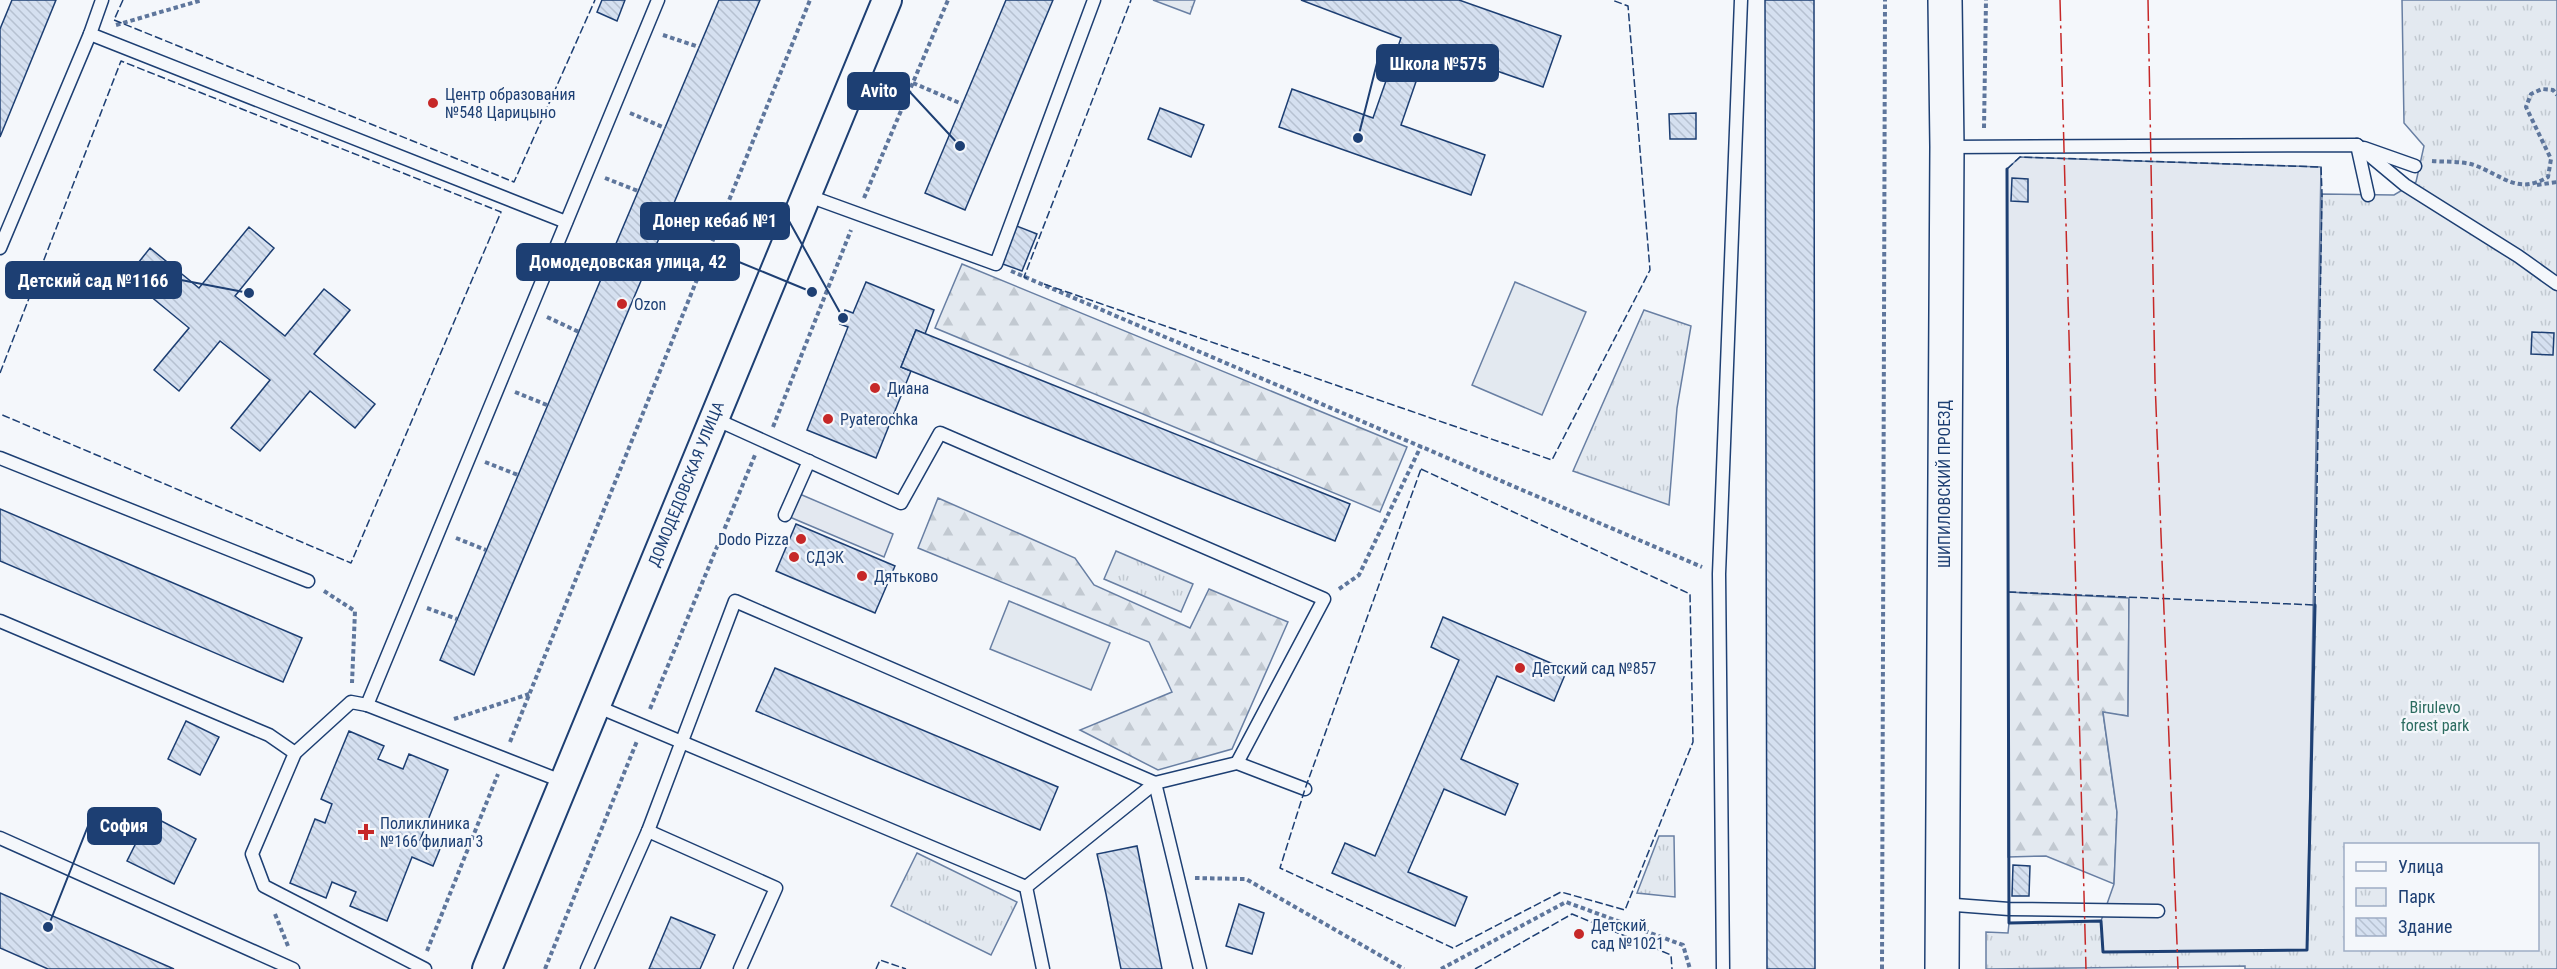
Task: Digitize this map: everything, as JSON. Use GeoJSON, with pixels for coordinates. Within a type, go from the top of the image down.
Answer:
{"type":"FeatureCollection","features":[{"type":"Feature","properties":{"kind":"main road","name":"ШИПИЛОВСКИЙ ПРОЕЗД"},"geometry":{"type":"LineString","coordinates":[[1942,969],[1947,147],[1945,0]]}},
{"type":"Feature","properties":{"kind":"street","name":"ДОМОДЕДОВСКАЯ УЛИЦА"},"geometry":{"type":"LineString","coordinates":[[487,969],[887,0]]}},
{"type":"Feature","properties":{"kind":"lane"},"geometry":{"type":"LineString","coordinates":[[0,248],[90,34],[102,0]]}},
{"type":"Feature","properties":{"kind":"lane"},"geometry":{"type":"LineString","coordinates":[[366,705],[658,0]]}},
{"type":"Feature","properties":{"kind":"lane"},"geometry":{"type":"LineString","coordinates":[[806,195],[996,264],[1094,0]]}},
{"type":"Feature","properties":{"kind":"lane"},"geometry":{"type":"LineString","coordinates":[[1723,969],[1719,574],[1741,0]]}},
{"type":"Feature","properties":{"kind":"lane"},"geometry":{"type":"LineString","coordinates":[[90,34],[566,222]]}},
{"type":"Feature","properties":{"kind":"lane"},"geometry":{"type":"LineString","coordinates":[[1947,147],[2357,145],[2415,166]]}},
{"type":"Feature","properties":{"kind":"lane"},"geometry":{"type":"LineString","coordinates":[[2357,145],[2368,195]]}},
{"type":"Feature","properties":{"kind":"lane"},"geometry":{"type":"LineString","coordinates":[[2357,145],[2405,185],[2518,256],[2557,284]]}},
{"type":"Feature","properties":{"kind":"lane"},"geometry":{"type":"LineString","coordinates":[[713,418],[900,503],[940,433],[1324,599],[1237,763]]}},
{"type":"Feature","properties":{"kind":"lane"},"geometry":{"type":"LineString","coordinates":[[0,458],[308,581]]}},
{"type":"Feature","properties":{"kind":"lane"},"geometry":{"type":"LineString","coordinates":[[785,515],[809,461]]}},
{"type":"Feature","properties":{"kind":"lane"},"geometry":{"type":"LineString","coordinates":[[587,969],[648,831],[735,601],[1155,783]]}},
{"type":"Feature","properties":{"kind":"lane"},"geometry":{"type":"LineString","coordinates":[[0,621],[269,735],[295,753]]}},
{"type":"Feature","properties":{"kind":"lane"},"geometry":{"type":"LineString","coordinates":[[423,968],[264,886],[252,854],[295,753],[351,702],[366,705],[564,782]]}},
{"type":"Feature","properties":{"kind":"lane"},"geometry":{"type":"LineString","coordinates":[[595,705],[1026,887]]}},
{"type":"Feature","properties":{"kind":"lane"},"geometry":{"type":"LineString","coordinates":[[1026,887],[1155,783],[1237,763],[1305,789]]}},
{"type":"Feature","properties":{"kind":"lane"},"geometry":{"type":"LineString","coordinates":[[1155,783],[1200,969]]}},
{"type":"Feature","properties":{"kind":"lane"},"geometry":{"type":"LineString","coordinates":[[648,831],[776,888],[740,969]]}},
{"type":"Feature","properties":{"kind":"lane"},"geometry":{"type":"LineString","coordinates":[[0,838],[292,969]]}},
{"type":"Feature","properties":{"kind":"lane"},"geometry":{"type":"LineString","coordinates":[[1026,887],[1043,969]]}},
{"type":"Feature","properties":{"kind":"lane"},"geometry":{"type":"LineString","coordinates":[[1941,904],[2009,909],[2158,911]]}},
{"type":"Feature","properties":{"kind":"path"},"geometry":{"type":"LineString","coordinates":[[90,34],[202,0]]}},
{"type":"Feature","properties":{"kind":"path"},"geometry":{"type":"LineString","coordinates":[[423,968],[529,694],[810,0]]}},
{"type":"Feature","properties":{"kind":"path"},"geometry":{"type":"LineString","coordinates":[[546,969],[756,453],[767,442],[857,214],[948,0]]}},
{"type":"Feature","properties":{"kind":"path"},"geometry":{"type":"LineString","coordinates":[[1882,969],[1885,0]]}},
{"type":"Feature","properties":{"kind":"path"},"geometry":{"type":"LineString","coordinates":[[1983,147],[1986,0]]}},
{"type":"Feature","properties":{"kind":"path"},"geometry":{"type":"LineString","coordinates":[[646,29],[699,47]]}},
{"type":"Feature","properties":{"kind":"path"},"geometry":{"type":"LineString","coordinates":[[913,82],[962,104]]}},
{"type":"Feature","properties":{"kind":"path"},"geometry":{"type":"LineString","coordinates":[[2533,186],[2548,177],[2551,159],[2526,107],[2531,94],[2542,89],[2553,90],[2557,95]]}},
{"type":"Feature","properties":{"kind":"path"},"geometry":{"type":"LineString","coordinates":[[614,106],[665,128]]}},
{"type":"Feature","properties":{"kind":"path"},"geometry":{"type":"LineString","coordinates":[[2415,166],[2430,161],[2472,164],[2517,185],[2533,186],[2557,182]]}},
{"type":"Feature","properties":{"kind":"path"},"geometry":{"type":"LineString","coordinates":[[587,171],[638,191]]}},
{"type":"Feature","properties":{"kind":"path"},"geometry":{"type":"LineString","coordinates":[[557,244],[607,264]]}},
{"type":"Feature","properties":{"kind":"path"},"geometry":{"type":"LineString","coordinates":[[996,264],[1719,574]]}},
{"type":"Feature","properties":{"kind":"path"},"geometry":{"type":"LineString","coordinates":[[530,309],[579,332]]}},
{"type":"Feature","properties":{"kind":"path"},"geometry":{"type":"LineString","coordinates":[[498,386],[547,405]]}},
{"type":"Feature","properties":{"kind":"path"},"geometry":{"type":"LineString","coordinates":[[1324,599],[1359,575],[1421,446]]}},
{"type":"Feature","properties":{"kind":"path"},"geometry":{"type":"LineString","coordinates":[[469,455],[518,475]]}},
{"type":"Feature","properties":{"kind":"path"},"geometry":{"type":"LineString","coordinates":[[437,531],[486,550]]}},
{"type":"Feature","properties":{"kind":"path"},"geometry":{"type":"LineString","coordinates":[[308,581],[355,611],[351,702]]}},
{"type":"Feature","properties":{"kind":"path"},"geometry":{"type":"LineString","coordinates":[[408,601],[457,619]]}},
{"type":"Feature","properties":{"kind":"path"},"geometry":{"type":"LineString","coordinates":[[448,721],[529,694]]}},
{"type":"Feature","properties":{"kind":"path"},"geometry":{"type":"LineString","coordinates":[[1178,878],[1246,879],[1404,969]]}},
{"type":"Feature","properties":{"kind":"path"},"geometry":{"type":"LineString","coordinates":[[264,886],[289,948]]}},
{"type":"Feature","properties":{"kind":"path"},"geometry":{"type":"LineString","coordinates":[[1441,969],[1566,902],[1683,945],[1690,969]]}},
{"type":"Feature","properties":{"kind":"green space"},"geometry":{"type":"Polygon","coordinates":[[[1153,0],[1195,0],[1190,14],[1153,0]]]}},
{"type":"Feature","properties":{"kind":"green space","name":"Birulevo forest park"},"geometry":{"type":"Polygon","coordinates":[[[2402,0],[2557,0],[2557,969],[2245,969],[2245,966],[1986,969],[1986,932],[2008,933],[2009,923],[2101,921],[2104,952],[2307,950],[2322,194],[2394,195],[2416,182],[2424,146],[2404,123],[2402,0]]]}},
{"type":"Feature","properties":{"kind":"green space"},"geometry":{"type":"Polygon","coordinates":[[[962,264],[1407,447],[1380,512],[935,328],[962,264]]]}},
{"type":"Feature","properties":{"kind":"green space"},"geometry":{"type":"Polygon","coordinates":[[[1515,282],[1586,312],[1542,415],[1472,385],[1515,282]]]}},
{"type":"Feature","properties":{"kind":"green space"},"geometry":{"type":"Polygon","coordinates":[[[1644,310],[1691,326],[1677,408],[1669,505],[1573,471],[1644,310]]]}},
{"type":"Feature","properties":{"kind":"green space"},"geometry":{"type":"Polygon","coordinates":[[[938,498],[1075,558],[1094,585],[1190,628],[1209,589],[1288,622],[1232,749],[1158,770],[1080,730],[1172,692],[1149,642],[918,548],[938,498]]]}},
{"type":"Feature","properties":{"kind":"green space"},"geometry":{"type":"Polygon","coordinates":[[[1116,551],[1193,584],[1181,612],[1104,579],[1116,551]]]}},
{"type":"Feature","properties":{"kind":"green space"},"geometry":{"type":"Polygon","coordinates":[[[2008,592],[2129,597],[2128,716],[2103,713],[2117,812],[2114,884],[2046,856],[2008,857],[2008,592]]]}},
{"type":"Feature","properties":{"kind":"green space"},"geometry":{"type":"Polygon","coordinates":[[[1009,601],[1110,643],[1091,690],[990,649],[1009,601]]]}},
{"type":"Feature","properties":{"kind":"green space"},"geometry":{"type":"Polygon","coordinates":[[[1659,836],[1674,836],[1675,897],[1637,893],[1659,836]]]}},
{"type":"Feature","properties":{"kind":"green space"},"geometry":{"type":"Polygon","coordinates":[[[917,853],[1017,902],[991,955],[891,906],[917,853]]]}},
{"type":"Feature","properties":{"kind":"shaded area"},"geometry":{"type":"Polygon","coordinates":[[[2020,157],[2321,167],[2307,950],[2103,952],[2101,921],[2114,884],[2117,812],[2103,712],[2128,716],[2129,598],[2008,592],[2007,169],[2020,157]]]}},
{"type":"Feature","properties":{"kind":"shaded area"},"geometry":{"type":"Polygon","coordinates":[[[795,492],[893,534],[884,557],[785,515],[795,492]]]}},
{"type":"Feature","properties":{"kind":"building"},"geometry":{"type":"Polygon","coordinates":[[[12,0],[56,0],[0,137],[0,29],[12,0]]]}},
{"type":"Feature","properties":{"kind":"building"},"geometry":{"type":"Polygon","coordinates":[[[602,0],[625,0],[617,21],[597,12],[602,0]]]}},
{"type":"Feature","properties":{"kind":"building"},"geometry":{"type":"Polygon","coordinates":[[[719,0],[760,0],[474,675],[440,660],[719,0]]]}},
{"type":"Feature","properties":{"kind":"building"},"geometry":{"type":"Polygon","coordinates":[[[1006,0],[1053,0],[965,210],[925,193],[1006,0]]]}},
{"type":"Feature","properties":{"kind":"building"},"geometry":{"type":"Polygon","coordinates":[[[1301,0],[1459,0],[1561,36],[1543,87],[1428,47],[1401,125],[1485,155],[1471,195],[1279,127],[1292,89],[1373,118],[1401,38],[1301,0]]]}},
{"type":"Feature","properties":{"kind":"building"},"geometry":{"type":"Polygon","coordinates":[[[1765,0],[1814,0],[1815,969],[1767,969],[1765,0]]]}},
{"type":"Feature","properties":{"kind":"building"},"geometry":{"type":"Polygon","coordinates":[[[1160,108],[1204,125],[1191,157],[1148,139],[1160,108]]]}},
{"type":"Feature","properties":{"kind":"building"},"geometry":{"type":"Polygon","coordinates":[[[1696,113],[1696,139],[1670,139],[1669,114],[1696,113]]]}},
{"type":"Feature","properties":{"kind":"building"},"geometry":{"type":"Polygon","coordinates":[[[2012,178],[2028,179],[2028,202],[2011,201],[2012,178]]]}},
{"type":"Feature","properties":{"kind":"building"},"geometry":{"type":"Polygon","coordinates":[[[1014,225],[1037,234],[1022,271],[1000,263],[1014,225]]]}},
{"type":"Feature","properties":{"kind":"building"},"geometry":{"type":"Polygon","coordinates":[[[249,227],[274,248],[235,296],[285,336],[324,289],[350,310],[314,354],[375,404],[355,428],[310,391],[260,451],[231,428],[270,380],[220,341],[179,391],[154,370],[189,328],[127,277],[150,248],[199,288],[249,227]]]}},
{"type":"Feature","properties":{"kind":"building"},"geometry":{"type":"Polygon","coordinates":[[[866,282],[934,310],[925,334],[916,330],[901,367],[911,371],[876,458],[807,430],[848,327],[840,324],[845,310],[853,313],[866,282]]]}},
{"type":"Feature","properties":{"kind":"building"},"geometry":{"type":"Polygon","coordinates":[[[916,330],[1350,504],[1335,541],[901,367],[916,330]]]}},
{"type":"Feature","properties":{"kind":"building"},"geometry":{"type":"Polygon","coordinates":[[[2532,332],[2554,333],[2553,355],[2531,354],[2532,332]]]}},
{"type":"Feature","properties":{"kind":"building"},"geometry":{"type":"Polygon","coordinates":[[[0,509],[302,638],[283,682],[0,561],[0,509]]]}},
{"type":"Feature","properties":{"kind":"building"},"geometry":{"type":"Polygon","coordinates":[[[796,524],[895,566],[875,613],[776,571],[796,524]]]}},
{"type":"Feature","properties":{"kind":"building"},"geometry":{"type":"Polygon","coordinates":[[[1443,617],[1567,670],[1554,701],[1497,676],[1461,759],[1518,784],[1505,815],[1444,789],[1408,872],[1467,897],[1455,926],[1332,873],[1345,843],[1375,856],[1459,660],[1431,647],[1443,617]]]}},
{"type":"Feature","properties":{"kind":"building"},"geometry":{"type":"Polygon","coordinates":[[[775,668],[1058,787],[1040,830],[756,711],[775,668]]]}},
{"type":"Feature","properties":{"kind":"building"},"geometry":{"type":"Polygon","coordinates":[[[186,721],[219,737],[200,775],[168,759],[186,721]]]}},
{"type":"Feature","properties":{"kind":"building","name":"Поликлиника №166 филиал 3"},"geometry":{"type":"Polygon","coordinates":[[[349,731],[384,746],[378,759],[403,769],[409,754],[448,770],[420,840],[440,849],[433,866],[412,857],[387,921],[350,906],[356,892],[332,882],[326,898],[290,883],[315,819],[325,823],[332,804],[321,799],[349,731]]]}},
{"type":"Feature","properties":{"kind":"building"},"geometry":{"type":"Polygon","coordinates":[[[150,815],[196,839],[174,884],[127,861],[150,815]]]}},
{"type":"Feature","properties":{"kind":"building"},"geometry":{"type":"Polygon","coordinates":[[[1137,846],[1162,969],[1121,969],[1097,854],[1137,846]]]}},
{"type":"Feature","properties":{"kind":"building"},"geometry":{"type":"Polygon","coordinates":[[[2013,865],[2030,866],[2029,896],[2012,896],[2013,865]]]}},
{"type":"Feature","properties":{"kind":"building"},"geometry":{"type":"Polygon","coordinates":[[[0,893],[174,969],[48,969],[0,948],[0,893]]]}},
{"type":"Feature","properties":{"kind":"building"},"geometry":{"type":"Polygon","coordinates":[[[1239,904],[1264,913],[1252,954],[1226,946],[1239,904]]]}},
{"type":"Feature","properties":{"kind":"building"},"geometry":{"type":"Polygon","coordinates":[[[671,917],[715,935],[700,969],[649,969],[671,917]]]}},
{"type":"Feature","properties":{"kind":"fence"},"geometry":{"type":"LineString","coordinates":[[123,0],[114,20],[514,182],[595,0]]}},
{"type":"Feature","properties":{"kind":"fence"},"geometry":{"type":"LineString","coordinates":[[1027,278],[1024,277],[1131,0]]}},
{"type":"Feature","properties":{"kind":"fence"},"geometry":{"type":"LineString","coordinates":[[1044,284],[1552,460],[1650,270],[1628,6],[1612,0]]}},
{"type":"Feature","properties":{"kind":"fence"},"geometry":{"type":"LineString","coordinates":[[0,373],[121,61],[501,212],[351,563],[0,414]]}},
{"type":"Feature","properties":{"kind":"fence"},"geometry":{"type":"LineString","coordinates":[[2007,169],[2020,157],[2321,167],[2322,194],[2315,605],[2008,592]]}},
{"type":"Feature","properties":{"kind":"fence"},"geometry":{"type":"LineString","coordinates":[[1421,469],[1690,594],[1693,742],[1625,910],[1561,892],[1453,948],[1280,868],[1305,789],[1421,469]]}},
{"type":"Feature","properties":{"kind":"fence"},"geometry":{"type":"LineString","coordinates":[[1475,969],[1572,914],[1671,955],[1672,969]]}},
{"type":"Feature","properties":{"kind":"fence"},"geometry":{"type":"LineString","coordinates":[[876,969],[880,960],[906,969]]}},
{"type":"Feature","properties":{"kind":"wall"},"geometry":{"type":"LineString","coordinates":[[2007,169],[2009,923],[2101,921],[2103,952],[2307,950],[2315,605]]}},
{"type":"Feature","properties":{"kind":"power"},"geometry":{"type":"LineString","coordinates":[[2060,0],[2086,969]]}},
{"type":"Feature","properties":{"kind":"power"},"geometry":{"type":"LineString","coordinates":[[2148,0],[2155,381],[2178,969]]}},
{"type":"Feature","properties":{"kind":"place","name":"Центр образования №548 Царицыно"},"geometry":{"type":"Point","coordinates":[433,103]}},
{"type":"Feature","properties":{"kind":"place","name":"Школа №575"},"geometry":{"type":"Point","coordinates":[1358,138]}},
{"type":"Feature","properties":{"kind":"place","name":"Avito"},"geometry":{"type":"Point","coordinates":[960,146]}},
{"type":"Feature","properties":{"kind":"place","name":"Домодедовская улица, 42"},"geometry":{"type":"Point","coordinates":[812,292]}},
{"type":"Feature","properties":{"kind":"place","name":"Детский сад №1166"},"geometry":{"type":"Point","coordinates":[249,293]}},
{"type":"Feature","properties":{"kind":"place","name":"Ozon"},"geometry":{"type":"Point","coordinates":[622,304]}},
{"type":"Feature","properties":{"kind":"place","name":"Донер кебаб №1"},"geometry":{"type":"Point","coordinates":[843,318]}},
{"type":"Feature","properties":{"kind":"place","name":"Диана"},"geometry":{"type":"Point","coordinates":[875,388]}},
{"type":"Feature","properties":{"kind":"place","name":"Pyaterochka"},"geometry":{"type":"Point","coordinates":[828,419]}},
{"type":"Feature","properties":{"kind":"place","name":"Dodo Pizza"},"geometry":{"type":"Point","coordinates":[801,539]}},
{"type":"Feature","properties":{"kind":"place","name":"СДЭК"},"geometry":{"type":"Point","coordinates":[794,557]}},
{"type":"Feature","properties":{"kind":"place","name":"Дятьково"},"geometry":{"type":"Point","coordinates":[862,576]}},
{"type":"Feature","properties":{"kind":"place","name":"Детский сад №857"},"geometry":{"type":"Point","coordinates":[1520,668]}},
{"type":"Feature","properties":{"kind":"place","name":"Поликлиника №166 филиал 3"},"geometry":{"type":"Point","coordinates":[366,832]}},
{"type":"Feature","properties":{"kind":"place","name":"София"},"geometry":{"type":"Point","coordinates":[48,927]}},
{"type":"Feature","properties":{"kind":"place","name":"Детский сад №1021"},"geometry":{"type":"Point","coordinates":[1579,934]}}]}
